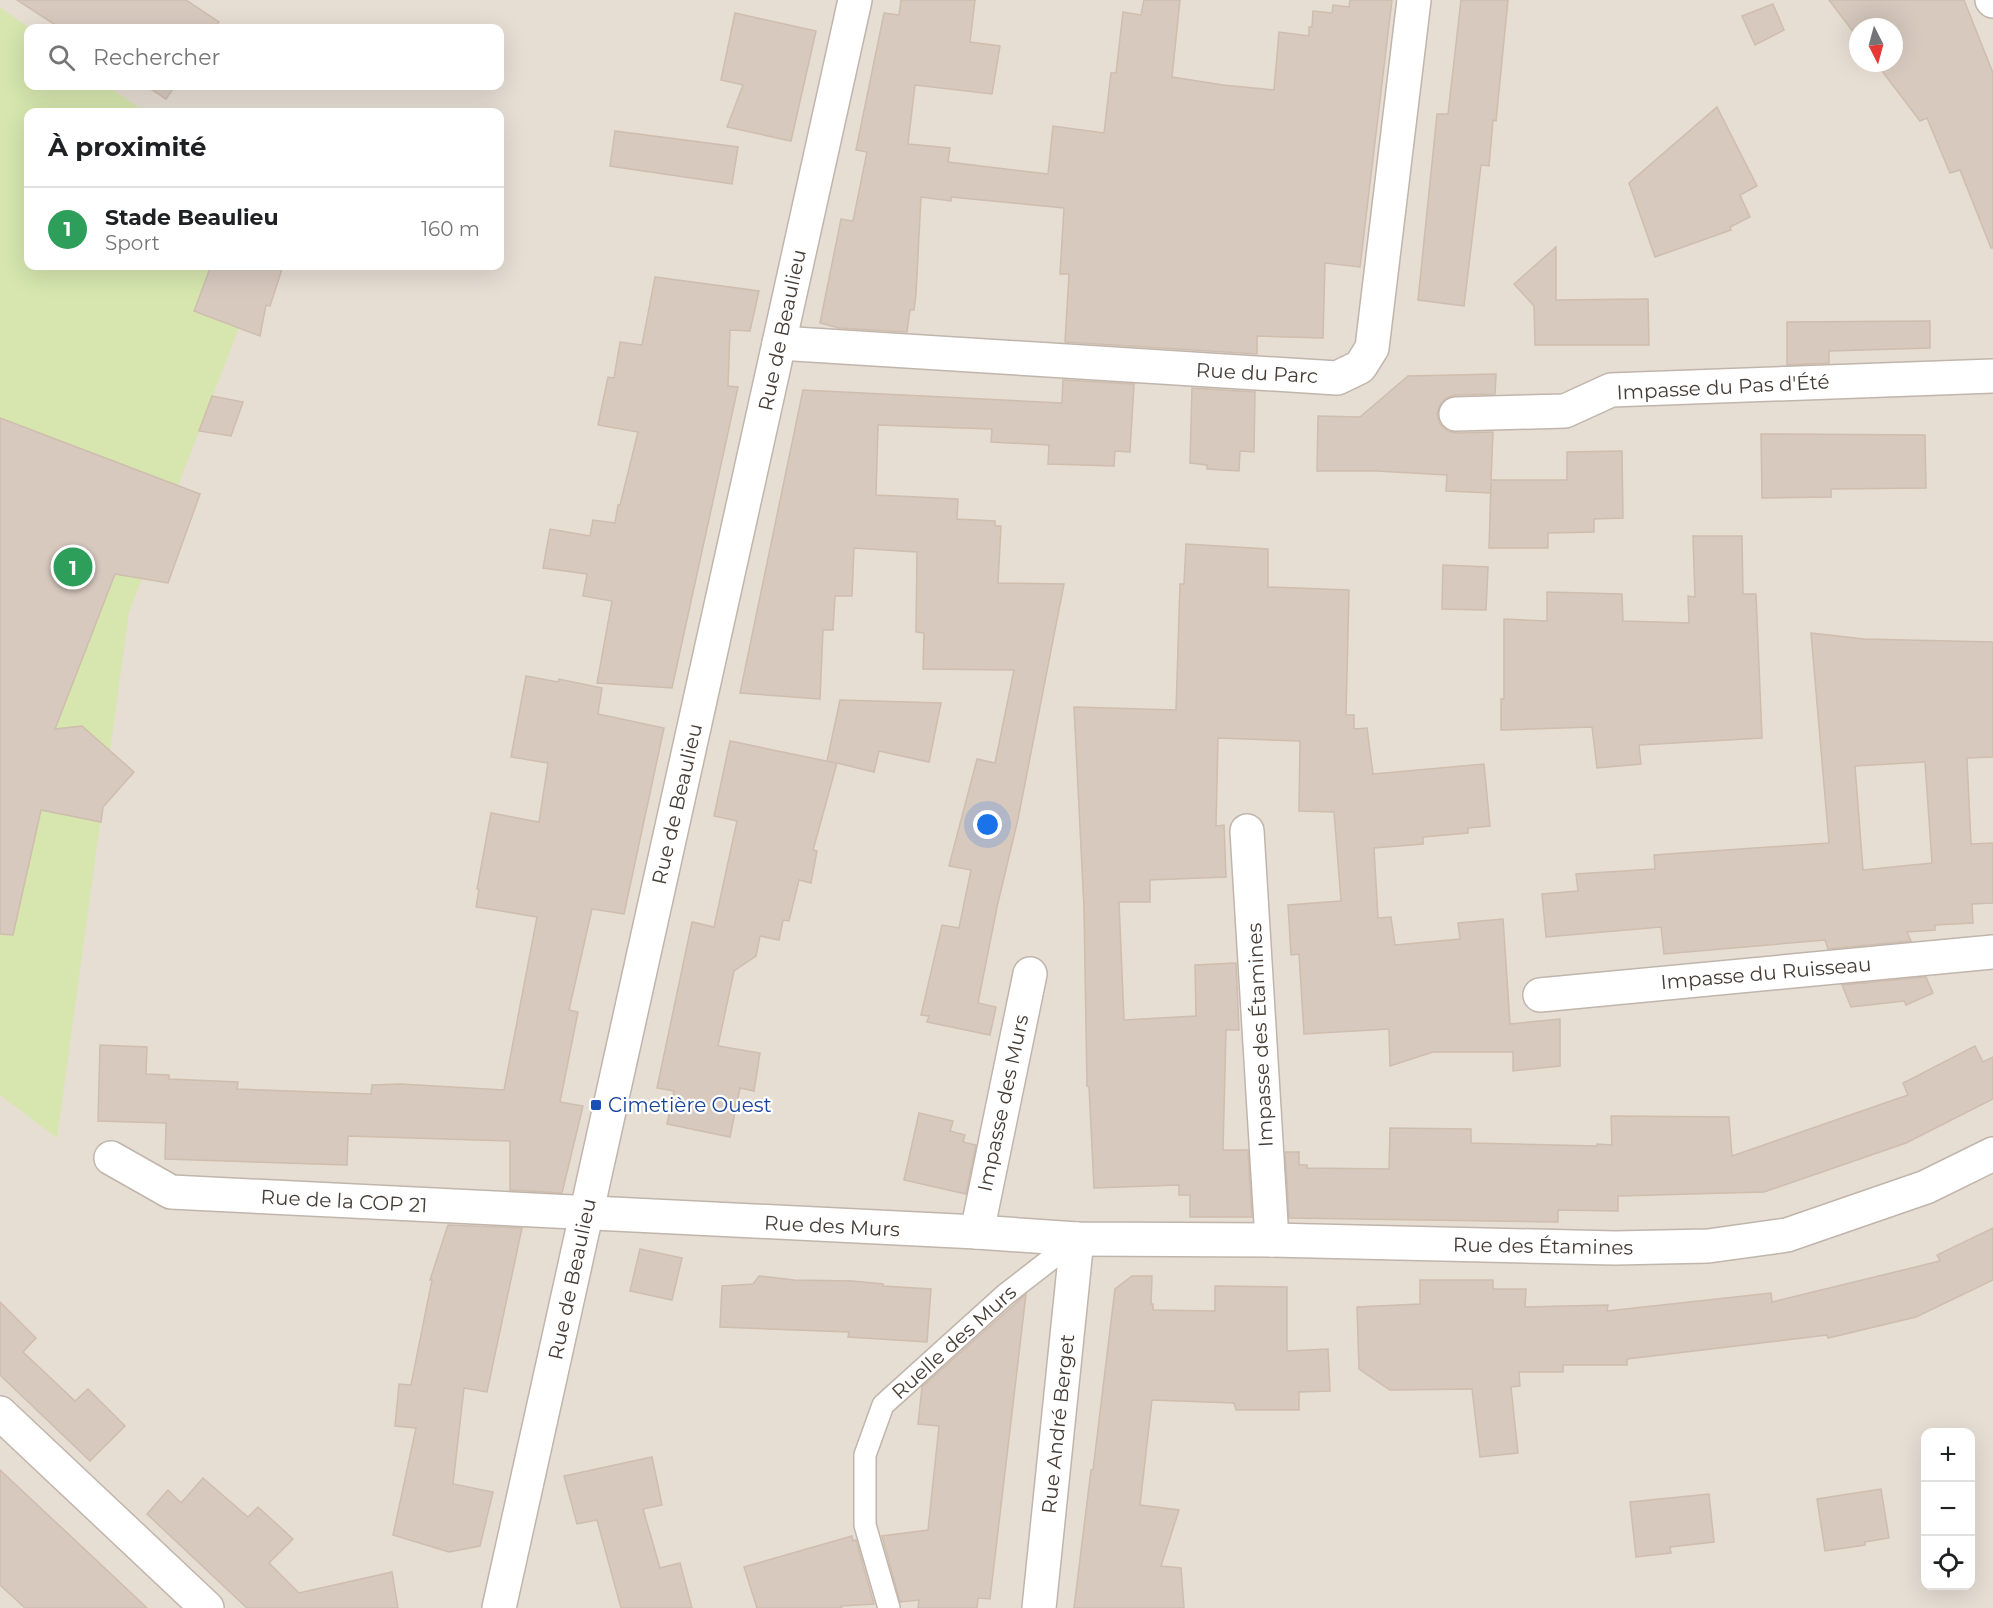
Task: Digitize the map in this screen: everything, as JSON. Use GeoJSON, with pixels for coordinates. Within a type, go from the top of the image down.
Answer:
{"type":"FeatureCollection","features":[{"type":"Feature","properties":{"kind":"street","name":"Rue de Beaulieu"},"geometry":{"type":"LineString","coordinates":[[499,1608],[855,0]]}},
{"type":"Feature","properties":{"kind":"street","name":"Rue du Parc"},"geometry":{"type":"LineString","coordinates":[[779,343],[1337,378],[1360,367],[1372,348],[1414,0]]}},
{"type":"Feature","properties":{"kind":"street","name":"Impasse du Pas d'Été"},"geometry":{"type":"LineString","coordinates":[[1456,414],[1565,411],[1611,390],[1993,376]]}},
{"type":"Feature","properties":{"kind":"street","name":"Impasse des Étamines"},"geometry":{"type":"LineString","coordinates":[[1247,831],[1272,1240]]}},
{"type":"Feature","properties":{"kind":"street","name":"Impasse du Ruisseau"},"geometry":{"type":"LineString","coordinates":[[1540,995],[1993,952]]}},
{"type":"Feature","properties":{"kind":"street","name":"Impasse des Murs"},"geometry":{"type":"LineString","coordinates":[[977,1232],[1030,974]]}},
{"type":"Feature","properties":{"kind":"street","name":"Rue des Étamines"},"geometry":{"type":"LineString","coordinates":[[1077,1239],[1272,1240],[1615,1248],[1708,1246],[1787,1235],[1926,1187],[1993,1154]]}},
{"type":"Feature","properties":{"kind":"street","name":"Rue de la COP 21"},"geometry":{"type":"LineString","coordinates":[[111,1158],[171,1192],[587,1212]]}},
{"type":"Feature","properties":{"kind":"street","name":"Rue des Murs"},"geometry":{"type":"LineString","coordinates":[[587,1212],[626,1216],[977,1232],[1077,1239]]}},
{"type":"Feature","properties":{"kind":"street","name":"Rue André Berget"},"geometry":{"type":"LineString","coordinates":[[1039,1608],[1077,1239]]}},
{"type":"Feature","properties":{"kind":"street"},"geometry":{"type":"LineString","coordinates":[[0,1413],[207,1608]]}},
{"type":"Feature","properties":{"kind":"lane","name":"Ruelle des Murs"},"geometry":{"type":"LineString","coordinates":[[890,1608],[865,1525],[865,1455],[883,1405],[1006,1294],[1077,1239]]}},
{"type":"Feature","properties":{"kind":"shaded area"},"geometry":{"type":"Polygon","coordinates":[[[0,0],[1993,0],[1993,1608],[0,1608],[0,0]]]}},
{"type":"Feature","properties":{"kind":"green space"},"geometry":{"type":"Polygon","coordinates":[[[0,7],[24,24],[24,90],[114,90],[139,108],[24,108],[24,270],[261,270],[129,612],[57,1138],[0,1095],[0,7]]]}},
{"type":"Feature","properties":{"kind":"building"},"geometry":{"type":"Polygon","coordinates":[[[17,0],[186,0],[219,22],[217,24],[54,24],[17,0]]]}},
{"type":"Feature","properties":{"kind":"building"},"geometry":{"type":"Polygon","coordinates":[[[901,0],[975,0],[970,42],[1000,46],[992,94],[915,85],[908,144],[950,148],[948,162],[1048,174],[1053,126],[1104,133],[1111,73],[1116,73],[1123,12],[1141,15],[1144,0],[1180,0],[1172,77],[1274,90],[1279,32],[1309,36],[1313,11],[1332,13],[1333,5],[1349,7],[1350,0],[1392,0],[1360,267],[1325,263],[1323,338],[1257,336],[1257,354],[1065,342],[1069,274],[1060,274],[1064,208],[951,197],[951,201],[921,197],[916,294],[914,310],[910,310],[907,332],[839,328],[820,323],[841,219],[853,221],[867,152],[856,150],[884,13],[899,15],[901,0]]]}},
{"type":"Feature","properties":{"kind":"building"},"geometry":{"type":"Polygon","coordinates":[[[1461,0],[1508,0],[1496,121],[1493,120],[1489,166],[1481,165],[1464,306],[1418,300],[1437,114],[1448,114],[1461,0]]]}},
{"type":"Feature","properties":{"kind":"building"},"geometry":{"type":"Polygon","coordinates":[[[1829,0],[1964,0],[1993,73],[1993,248],[1991,248],[1960,170],[1950,173],[1927,118],[1920,121],[1883,72],[1903,72],[1903,18],[1849,18],[1849,26],[1829,0]]]}},
{"type":"Feature","properties":{"kind":"building"},"geometry":{"type":"Polygon","coordinates":[[[1773,4],[1784,30],[1755,45],[1742,16],[1773,4]]]}},
{"type":"Feature","properties":{"kind":"building"},"geometry":{"type":"Polygon","coordinates":[[[735,13],[816,31],[791,141],[727,127],[743,85],[721,80],[735,13]]]}},
{"type":"Feature","properties":{"kind":"building"},"geometry":{"type":"Polygon","coordinates":[[[152,90],[172,90],[166,99],[152,90]]]}},
{"type":"Feature","properties":{"kind":"building"},"geometry":{"type":"Polygon","coordinates":[[[1717,107],[1757,186],[1740,195],[1750,217],[1730,227],[1731,230],[1655,257],[1629,183],[1717,107]]]}},
{"type":"Feature","properties":{"kind":"building"},"geometry":{"type":"Polygon","coordinates":[[[615,131],[738,147],[732,184],[610,166],[615,131]]]}},
{"type":"Feature","properties":{"kind":"building"},"geometry":{"type":"Polygon","coordinates":[[[1556,247],[1556,300],[1648,299],[1649,345],[1535,345],[1534,306],[1514,284],[1556,247]]]}},
{"type":"Feature","properties":{"kind":"building"},"geometry":{"type":"Polygon","coordinates":[[[209,270],[282,270],[270,306],[266,305],[260,336],[194,311],[209,270]]]}},
{"type":"Feature","properties":{"kind":"building"},"geometry":{"type":"Polygon","coordinates":[[[655,277],[759,291],[750,331],[730,330],[728,386],[738,387],[672,688],[597,683],[612,601],[583,596],[587,574],[543,568],[550,529],[590,536],[593,520],[615,523],[638,432],[598,425],[608,377],[614,378],[620,342],[642,345],[655,277]]]}},
{"type":"Feature","properties":{"kind":"building"},"geometry":{"type":"Polygon","coordinates":[[[1930,321],[1930,348],[1829,351],[1829,363],[1787,365],[1787,322],[1930,321]]]}},
{"type":"Feature","properties":{"kind":"building"},"geometry":{"type":"Polygon","coordinates":[[[1496,374],[1495,394],[1455,395],[1446,398],[1437,414],[1440,424],[1448,431],[1456,433],[1493,432],[1491,480],[1567,480],[1567,452],[1622,451],[1623,518],[1594,519],[1594,532],[1548,533],[1548,548],[1489,548],[1491,493],[1446,491],[1447,475],[1377,471],[1317,471],[1318,416],[1360,417],[1408,376],[1496,374]]]}},
{"type":"Feature","properties":{"kind":"building"},"geometry":{"type":"Polygon","coordinates":[[[1063,380],[1134,384],[1130,452],[1115,451],[1114,466],[1048,464],[1049,445],[991,442],[992,429],[878,425],[876,495],[958,499],[957,519],[995,521],[995,526],[1001,526],[998,583],[1064,584],[1018,819],[997,907],[978,1003],[996,1007],[990,1035],[927,1022],[929,1016],[921,1015],[942,925],[959,928],[971,870],[949,866],[977,759],[995,763],[1014,670],[923,669],[924,633],[916,632],[917,552],[854,548],[852,596],[835,596],[833,630],[823,630],[820,699],[740,693],[803,390],[1062,403],[1063,380]]]}},
{"type":"Feature","properties":{"kind":"building"},"geometry":{"type":"Polygon","coordinates":[[[1192,388],[1255,392],[1254,452],[1240,451],[1239,471],[1207,469],[1207,465],[1190,463],[1192,388]]]}},
{"type":"Feature","properties":{"kind":"building"},"geometry":{"type":"Polygon","coordinates":[[[212,396],[243,402],[231,436],[199,431],[212,396]]]}},
{"type":"Feature","properties":{"kind":"building"},"geometry":{"type":"Polygon","coordinates":[[[0,418],[200,494],[168,583],[115,574],[55,729],[82,726],[134,772],[103,807],[101,822],[41,810],[13,935],[0,934],[0,418]]]}},
{"type":"Feature","properties":{"kind":"building"},"geometry":{"type":"Polygon","coordinates":[[[1761,434],[1925,435],[1926,488],[1831,489],[1831,497],[1762,498],[1761,434]]]}},
{"type":"Feature","properties":{"kind":"building"},"geometry":{"type":"Polygon","coordinates":[[[1693,536],[1742,536],[1743,594],[1756,594],[1762,738],[1639,745],[1641,764],[1597,768],[1592,727],[1501,730],[1501,699],[1504,699],[1504,619],[1547,621],[1547,592],[1622,594],[1623,621],[1689,623],[1688,596],[1695,597],[1693,536]]]}},
{"type":"Feature","properties":{"kind":"building"},"geometry":{"type":"Polygon","coordinates":[[[1186,544],[1268,549],[1268,587],[1349,590],[1346,715],[1354,715],[1354,729],[1367,728],[1373,774],[1484,764],[1490,826],[1468,828],[1468,833],[1423,837],[1423,844],[1374,848],[1378,918],[1391,917],[1395,945],[1460,939],[1458,923],[1503,919],[1510,1024],[1560,1019],[1560,1066],[1513,1071],[1513,1052],[1433,1052],[1390,1066],[1389,1029],[1304,1034],[1299,954],[1291,955],[1288,905],[1341,901],[1334,812],[1299,811],[1300,741],[1218,738],[1216,826],[1224,825],[1226,877],[1150,880],[1150,902],[1119,902],[1124,1020],[1196,1016],[1195,965],[1236,963],[1239,1030],[1226,1030],[1223,1150],[1248,1150],[1252,1217],[1190,1217],[1190,1195],[1179,1195],[1179,1185],[1094,1188],[1089,1087],[1087,1086],[1084,908],[1074,707],[1176,710],[1180,584],[1184,584],[1186,544]]]}},
{"type":"Feature","properties":{"kind":"building"},"geometry":{"type":"Polygon","coordinates":[[[1443,565],[1488,567],[1486,610],[1442,609],[1443,565]]]}},
{"type":"Feature","properties":{"kind":"building"},"geometry":{"type":"Polygon","coordinates":[[[1811,633],[1864,639],[1993,642],[1993,757],[1967,758],[1971,844],[1993,843],[1993,903],[1972,904],[1973,923],[1935,925],[1935,930],[1907,932],[1911,941],[1828,949],[1825,940],[1664,954],[1661,927],[1546,937],[1542,894],[1578,891],[1576,874],[1655,869],[1654,855],[1829,843],[1811,633]],[[1925,762],[1855,766],[1863,870],[1932,863],[1925,762]]]}},
{"type":"Feature","properties":{"kind":"building"},"geometry":{"type":"Polygon","coordinates":[[[526,676],[558,682],[559,679],[602,688],[598,714],[664,728],[624,914],[592,909],[569,1010],[578,1012],[560,1102],[583,1106],[562,1193],[510,1190],[510,1141],[348,1136],[347,1165],[165,1159],[166,1123],[98,1121],[100,1045],[147,1047],[146,1074],[169,1075],[169,1079],[238,1082],[237,1089],[371,1094],[372,1085],[401,1084],[504,1090],[537,917],[476,907],[479,889],[477,889],[491,813],[539,822],[548,763],[511,757],[526,676]]]}},
{"type":"Feature","properties":{"kind":"building"},"geometry":{"type":"Polygon","coordinates":[[[840,700],[941,703],[929,762],[879,751],[874,772],[837,763],[813,850],[817,851],[811,883],[799,880],[789,921],[783,920],[779,940],[760,936],[756,956],[734,971],[718,1046],[760,1053],[754,1091],[740,1088],[730,1137],[667,1124],[674,1091],[657,1088],[692,922],[714,927],[737,821],[714,816],[730,741],[836,763],[827,761],[840,700]]]}},
{"type":"Feature","properties":{"kind":"building"},"geometry":{"type":"Polygon","coordinates":[[[1926,977],[1933,993],[1906,1005],[1904,1001],[1851,1007],[1842,985],[1926,977]]]}},
{"type":"Feature","properties":{"kind":"building"},"geometry":{"type":"Polygon","coordinates":[[[1975,1046],[1983,1062],[1993,1057],[1993,1099],[1906,1143],[1764,1192],[1618,1196],[1618,1211],[1558,1210],[1558,1222],[1289,1218],[1285,1152],[1299,1152],[1299,1165],[1307,1165],[1307,1168],[1389,1169],[1390,1128],[1471,1129],[1471,1143],[1597,1146],[1597,1144],[1612,1145],[1611,1116],[1729,1117],[1732,1156],[1908,1095],[1903,1083],[1975,1046]]]}},
{"type":"Feature","properties":{"kind":"building"},"geometry":{"type":"Polygon","coordinates":[[[919,1113],[953,1121],[950,1131],[965,1135],[963,1142],[976,1145],[966,1194],[904,1180],[919,1113]]]}},
{"type":"Feature","properties":{"kind":"building"},"geometry":{"type":"Polygon","coordinates":[[[448,1225],[522,1228],[487,1392],[464,1388],[453,1484],[493,1492],[480,1546],[449,1552],[393,1535],[416,1428],[395,1426],[399,1384],[411,1385],[432,1280],[430,1280],[448,1225]]]}},
{"type":"Feature","properties":{"kind":"building"},"geometry":{"type":"Polygon","coordinates":[[[1993,1228],[1993,1280],[1916,1317],[1828,1338],[1827,1335],[1627,1359],[1627,1365],[1563,1365],[1563,1372],[1519,1372],[1520,1386],[1511,1387],[1518,1453],[1480,1457],[1472,1389],[1390,1390],[1359,1369],[1357,1307],[1420,1304],[1420,1280],[1493,1280],[1493,1289],[1526,1289],[1525,1307],[1608,1305],[1607,1311],[1771,1293],[1772,1302],[1940,1261],[1937,1255],[1993,1228]]]}},
{"type":"Feature","properties":{"kind":"building"},"geometry":{"type":"Polygon","coordinates":[[[640,1249],[682,1258],[672,1300],[630,1291],[640,1249]]]}},
{"type":"Feature","properties":{"kind":"building"},"geometry":{"type":"Polygon","coordinates":[[[759,1276],[794,1280],[852,1281],[883,1284],[883,1286],[931,1289],[927,1342],[848,1337],[849,1332],[720,1327],[722,1286],[753,1284],[759,1276]]]}},
{"type":"Feature","properties":{"kind":"building"},"geometry":{"type":"Polygon","coordinates":[[[1132,1276],[1152,1276],[1151,1304],[1153,1304],[1153,1310],[1215,1311],[1215,1286],[1287,1287],[1287,1351],[1328,1349],[1330,1391],[1299,1392],[1299,1410],[1236,1410],[1234,1403],[1152,1400],[1140,1505],[1179,1510],[1161,1566],[1181,1568],[1184,1608],[1074,1608],[1115,1289],[1132,1276]]]}},
{"type":"Feature","properties":{"kind":"building"},"geometry":{"type":"Polygon","coordinates":[[[1026,1294],[990,1599],[978,1598],[977,1608],[918,1608],[919,1600],[900,1602],[882,1536],[928,1530],[939,1426],[918,1424],[922,1387],[1026,1294]]]}},
{"type":"Feature","properties":{"kind":"building"},"geometry":{"type":"Polygon","coordinates":[[[0,1302],[36,1338],[23,1352],[75,1401],[88,1389],[125,1426],[90,1461],[0,1375],[0,1302]]]}},
{"type":"Feature","properties":{"kind":"building"},"geometry":{"type":"Polygon","coordinates":[[[652,1457],[662,1505],[643,1509],[660,1568],[680,1563],[692,1608],[621,1608],[597,1520],[577,1524],[564,1476],[652,1457]]]}},
{"type":"Feature","properties":{"kind":"building"},"geometry":{"type":"Polygon","coordinates":[[[0,1470],[147,1608],[25,1608],[0,1585],[0,1470]]]}},
{"type":"Feature","properties":{"kind":"building"},"geometry":{"type":"Polygon","coordinates":[[[203,1478],[248,1517],[258,1507],[293,1539],[269,1563],[299,1593],[392,1572],[398,1608],[247,1608],[147,1514],[168,1490],[181,1503],[203,1478]]]}},
{"type":"Feature","properties":{"kind":"building"},"geometry":{"type":"Polygon","coordinates":[[[1881,1489],[1889,1538],[1865,1542],[1865,1545],[1825,1551],[1817,1499],[1881,1489]]]}},
{"type":"Feature","properties":{"kind":"building"},"geometry":{"type":"Polygon","coordinates":[[[1709,1494],[1714,1542],[1670,1547],[1671,1553],[1636,1557],[1630,1502],[1709,1494]]]}},
{"type":"Feature","properties":{"kind":"building"},"geometry":{"type":"Polygon","coordinates":[[[852,1536],[853,1541],[856,1540],[874,1604],[841,1606],[842,1608],[757,1608],[744,1567],[852,1536]]]}},
{"type":"Feature","properties":{"kind":"place","name":"Stade Beaulieu"},"geometry":{"type":"Point","coordinates":[73,567]}},
{"type":"Feature","properties":{"kind":"place","name":"Cimetière Ouest"},"geometry":{"type":"Point","coordinates":[596,1105]}}]}
